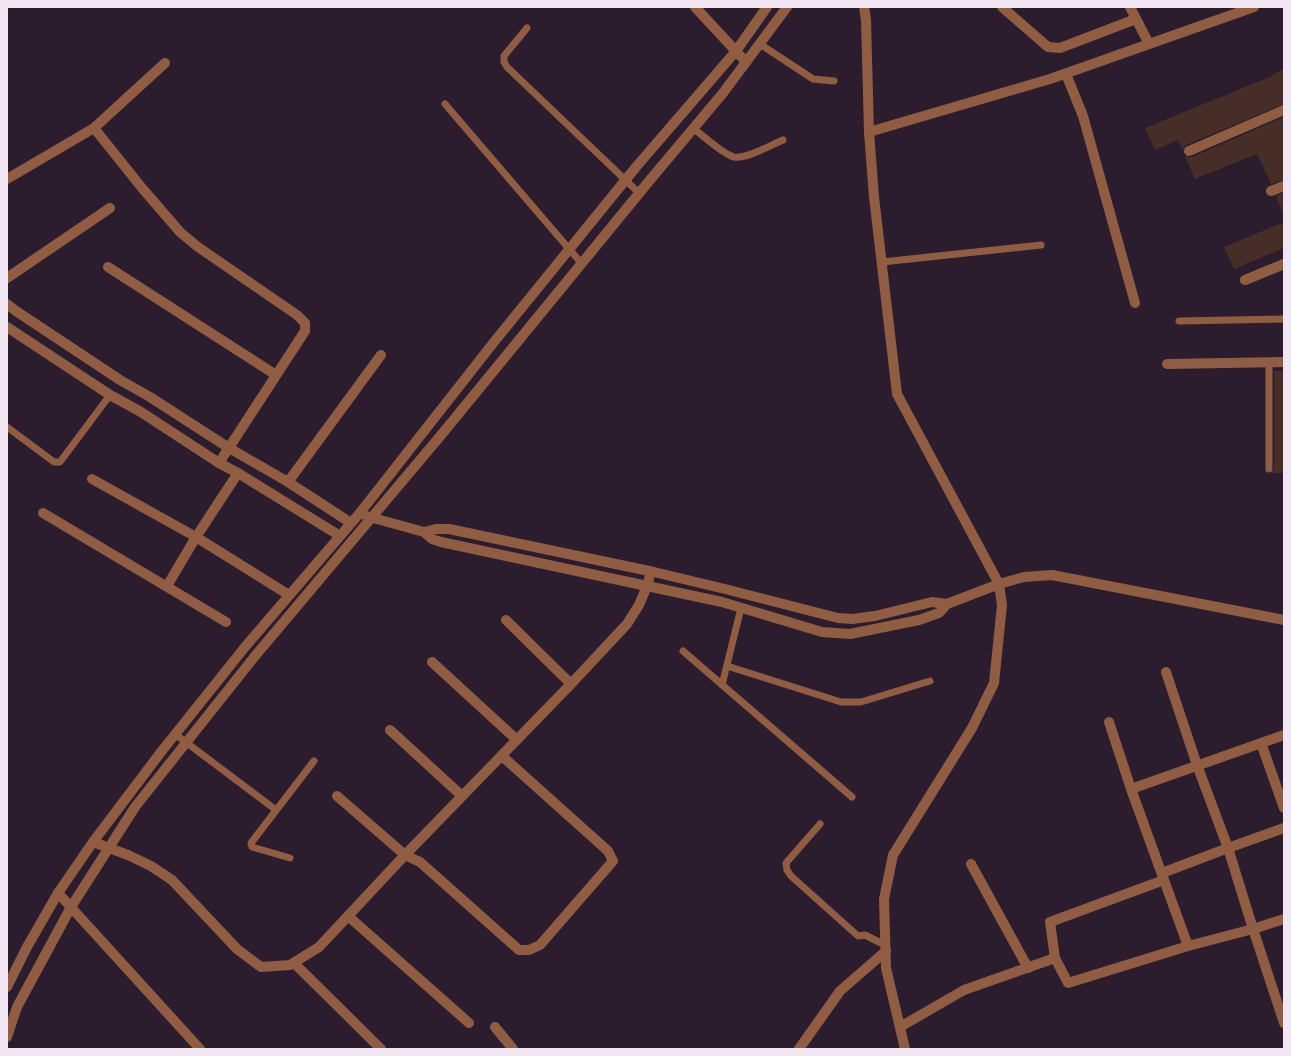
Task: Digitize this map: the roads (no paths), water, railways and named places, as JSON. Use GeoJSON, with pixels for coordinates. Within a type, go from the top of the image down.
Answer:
{"type":"FeatureCollection","features":[{"type":"Feature","properties":{"kind":"street"},"geometry":{"type":"LineString","coordinates":[[695,7],[746,62]]}},
{"type":"Feature","properties":{"kind":"street"},"geometry":{"type":"LineString","coordinates":[[7,987],[27,947],[58,893],[93,842],[175,734],[245,647],[359,514],[494,342],[570,250],[625,180],[736,51],[768,7]]}},
{"type":"Feature","properties":{"kind":"street"},"geometry":{"type":"LineString","coordinates":[[7,1036],[17,1007],[71,907],[135,807],[256,656],[723,93],[787,7]]}},
{"type":"Feature","properties":{"kind":"street"},"geometry":{"type":"LineString","coordinates":[[864,7],[866,20],[869,132],[874,197],[897,394],[999,584],[1002,605],[994,683],[972,728],[893,855],[884,899],[886,968],[905,1049]]}},
{"type":"Feature","properties":{"kind":"street"},"geometry":{"type":"LineString","coordinates":[[1002,7],[1048,47],[1060,48],[1136,19]]}},
{"type":"Feature","properties":{"kind":"street"},"geometry":{"type":"LineString","coordinates":[[1130,7],[1149,44]]}},
{"type":"Feature","properties":{"kind":"street"},"geometry":{"type":"LineString","coordinates":[[869,132],[1066,74],[1254,7]]}},
{"type":"Feature","properties":{"kind":"street"},"geometry":{"type":"LineString","coordinates":[[7,179],[94,128],[165,63]]}},
{"type":"Feature","properties":{"kind":"street"},"geometry":{"type":"LineString","coordinates":[[1066,74],[1083,116],[1135,303]]}},
{"type":"Feature","properties":{"kind":"street"},"geometry":{"type":"LineString","coordinates":[[1189,151],[1284,110]]}},
{"type":"Feature","properties":{"kind":"street"},"geometry":{"type":"LineString","coordinates":[[94,128],[142,188],[180,232],[198,247],[297,315],[305,323],[305,331],[219,463]]}},
{"type":"Feature","properties":{"kind":"street"},"geometry":{"type":"LineString","coordinates":[[1271,191],[1284,186]]}},
{"type":"Feature","properties":{"kind":"street"},"geometry":{"type":"LineString","coordinates":[[7,278],[110,208]]}},
{"type":"Feature","properties":{"kind":"street"},"geometry":{"type":"LineString","coordinates":[[1245,280],[1284,264]]}},
{"type":"Feature","properties":{"kind":"street"},"geometry":{"type":"LineString","coordinates":[[108,267],[276,375]]}},
{"type":"Feature","properties":{"kind":"street"},"geometry":{"type":"LineString","coordinates":[[7,304],[120,380],[150,397],[229,448],[288,482],[351,523]]}},
{"type":"Feature","properties":{"kind":"street"},"geometry":{"type":"LineString","coordinates":[[7,327],[110,396],[141,412],[219,463],[238,473],[340,536]]}},
{"type":"Feature","properties":{"kind":"street"},"geometry":{"type":"LineString","coordinates":[[288,482],[381,355]]}},
{"type":"Feature","properties":{"kind":"street"},"geometry":{"type":"LineString","coordinates":[[1167,364],[1284,362]]}},
{"type":"Feature","properties":{"kind":"street"},"geometry":{"type":"LineString","coordinates":[[167,586],[196,537],[238,473]]}},
{"type":"Feature","properties":{"kind":"street"},"geometry":{"type":"LineString","coordinates":[[92,479],[196,537],[289,595]]}},
{"type":"Feature","properties":{"kind":"street"},"geometry":{"type":"LineString","coordinates":[[43,513],[226,622]]}},
{"type":"Feature","properties":{"kind":"street"},"geometry":{"type":"LineString","coordinates":[[359,514],[424,532],[432,539],[441,542],[722,602],[822,632],[850,634],[919,620],[938,613],[947,604],[999,584],[1024,577],[1052,575],[1284,620]]}},
{"type":"Feature","properties":{"kind":"street"},"geometry":{"type":"LineString","coordinates":[[424,532],[436,529],[449,529],[651,572],[838,618],[852,619],[875,616],[932,602],[947,604]]}},
{"type":"Feature","properties":{"kind":"street"},"geometry":{"type":"LineString","coordinates":[[93,842],[145,863],[172,880],[237,949],[261,966],[290,965],[319,947],[405,855],[571,684],[630,619],[639,605],[651,572]]}},
{"type":"Feature","properties":{"kind":"street"},"geometry":{"type":"LineString","coordinates":[[506,620],[571,684]]}},
{"type":"Feature","properties":{"kind":"street"},"geometry":{"type":"LineString","coordinates":[[432,662],[517,740]]}},
{"type":"Feature","properties":{"kind":"street"},"geometry":{"type":"LineString","coordinates":[[1166,672],[1197,765],[1228,848],[1284,1023]]}},
{"type":"Feature","properties":{"kind":"street"},"geometry":{"type":"LineString","coordinates":[[1109,722],[1131,789],[1188,946]]}},
{"type":"Feature","properties":{"kind":"street"},"geometry":{"type":"LineString","coordinates":[[390,730],[462,796]]}},
{"type":"Feature","properties":{"kind":"street"},"geometry":{"type":"LineString","coordinates":[[1131,789],[1284,736]]}},
{"type":"Feature","properties":{"kind":"street"},"geometry":{"type":"LineString","coordinates":[[1261,743],[1284,808]]}},
{"type":"Feature","properties":{"kind":"street"},"geometry":{"type":"LineString","coordinates":[[336,796],[405,855],[420,862],[519,950],[529,950],[540,944],[613,860],[608,851],[502,756]]}},
{"type":"Feature","properties":{"kind":"street"},"geometry":{"type":"LineString","coordinates":[[1284,828],[1228,848],[1050,922],[1055,958],[1068,983],[1188,946],[1284,919]]}},
{"type":"Feature","properties":{"kind":"street"},"geometry":{"type":"LineString","coordinates":[[970,864],[1028,968]]}},
{"type":"Feature","properties":{"kind":"street"},"geometry":{"type":"LineString","coordinates":[[58,893],[200,1049]]}},
{"type":"Feature","properties":{"kind":"street"},"geometry":{"type":"LineString","coordinates":[[348,916],[469,1023]]}},
{"type":"Feature","properties":{"kind":"street"},"geometry":{"type":"LineString","coordinates":[[799,1049],[840,991],[886,948]]}},
{"type":"Feature","properties":{"kind":"street"},"geometry":{"type":"LineString","coordinates":[[900,1027],[964,990],[1055,958]]}},
{"type":"Feature","properties":{"kind":"street"},"geometry":{"type":"LineString","coordinates":[[294,963],[381,1049]]}},
{"type":"Feature","properties":{"kind":"street"},"geometry":{"type":"LineString","coordinates":[[495,1027],[513,1049]]}},
{"type":"Feature","properties":{"kind":"lane"},"geometry":{"type":"LineString","coordinates":[[527,28],[504,56],[504,62],[507,67],[639,193]]}},
{"type":"Feature","properties":{"kind":"lane"},"geometry":{"type":"LineString","coordinates":[[760,44],[812,79],[834,81]]}},
{"type":"Feature","properties":{"kind":"lane"},"geometry":{"type":"LineString","coordinates":[[444,104],[582,264]]}},
{"type":"Feature","properties":{"kind":"lane"},"geometry":{"type":"LineString","coordinates":[[693,128],[725,153],[733,157],[746,156],[783,140]]}},
{"type":"Feature","properties":{"kind":"lane"},"geometry":{"type":"LineString","coordinates":[[882,262],[1041,245]]}},
{"type":"Feature","properties":{"kind":"lane"},"geometry":{"type":"LineString","coordinates":[[1179,321],[1284,319]]}},
{"type":"Feature","properties":{"kind":"lane"},"geometry":{"type":"LineString","coordinates":[[1268,363],[1269,469]]}},
{"type":"Feature","properties":{"kind":"lane"},"geometry":{"type":"LineString","coordinates":[[7,427],[54,462],[60,462],[110,396]]}},
{"type":"Feature","properties":{"kind":"lane"},"geometry":{"type":"LineString","coordinates":[[722,685],[741,608]]}},
{"type":"Feature","properties":{"kind":"lane"},"geometry":{"type":"LineString","coordinates":[[682,650],[852,797]]}},
{"type":"Feature","properties":{"kind":"lane"},"geometry":{"type":"LineString","coordinates":[[727,666],[841,702],[861,702],[930,681]]}},
{"type":"Feature","properties":{"kind":"lane"},"geometry":{"type":"LineString","coordinates":[[175,734],[276,810]]}},
{"type":"Feature","properties":{"kind":"lane"},"geometry":{"type":"LineString","coordinates":[[290,858],[252,847],[252,841],[314,761]]}},
{"type":"Feature","properties":{"kind":"lane"},"geometry":{"type":"LineString","coordinates":[[820,824],[786,863],[787,870],[791,876],[858,936],[865,936],[886,948]]}}]}
